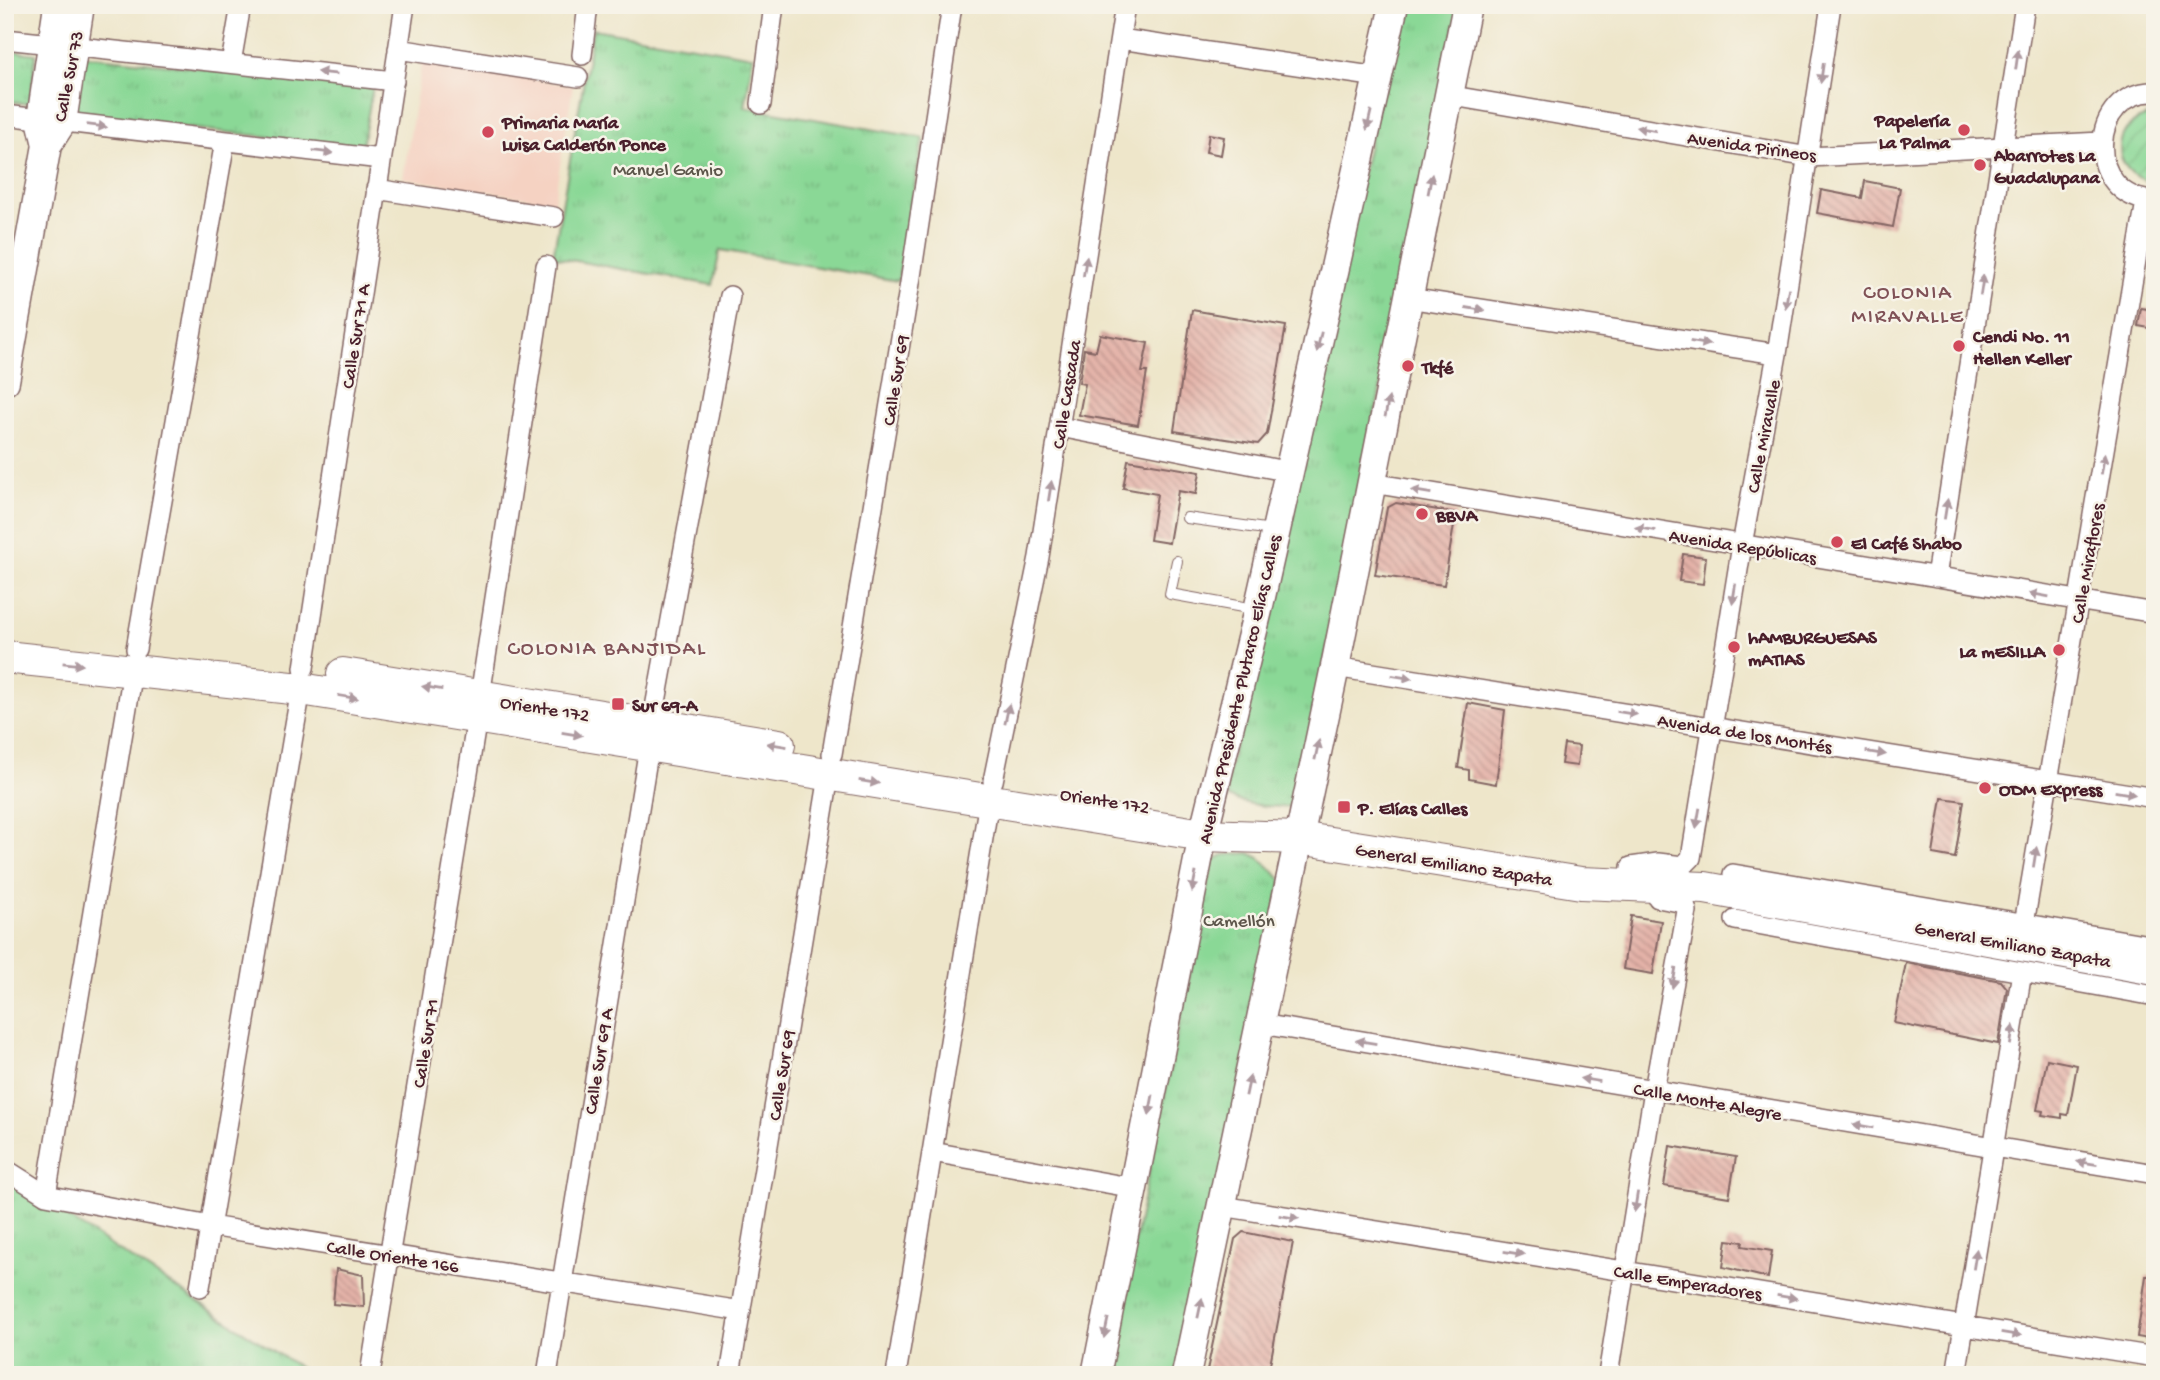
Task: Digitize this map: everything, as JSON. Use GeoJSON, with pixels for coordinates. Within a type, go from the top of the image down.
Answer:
{"type":"FeatureCollection","features":[{"type":"Feature","properties":{"kind":"main road","name":"Calle Sur 73"},"geometry":{"type":"LineString","coordinates":[[58,5],[63,45]]}},
{"type":"Feature","properties":{"kind":"main road","name":"Calle Sur 73"},"geometry":{"type":"LineString","coordinates":[[5,381],[63,45],[80,5]]}},
{"type":"Feature","properties":{"kind":"main road","name":"Avenida Presidente Plutarco Elías Calles"},"geometry":{"type":"LineString","coordinates":[[1096,1375],[1205,825],[1290,472],[1394,5]]}},
{"type":"Feature","properties":{"kind":"main road"},"geometry":{"type":"LineString","coordinates":[[1185,1375],[1335,667],[1467,5]]}},
{"type":"Feature","properties":{"kind":"main road","name":"Oriente 172"},"geometry":{"type":"LineString","coordinates":[[5,635],[135,660],[303,679],[1205,825]]}},
{"type":"Feature","properties":{"kind":"main road","name":"Oriente 172"},"geometry":{"type":"LineString","coordinates":[[5,657],[135,660]]}},
{"type":"Feature","properties":{"kind":"main road","name":"General Emiliano Zapata"},"geometry":{"type":"LineString","coordinates":[[1205,825],[1301,828],[1631,867],[1696,877],[1789,903],[2155,970]]}},
{"type":"Feature","properties":{"kind":"main road","name":"General Emiliano Zapata"},"geometry":{"type":"LineString","coordinates":[[1301,828],[1581,883],[1696,877]]}},
{"type":"Feature","properties":{"kind":"street"},"geometry":{"type":"LineString","coordinates":[[231,63],[241,5]]}},
{"type":"Feature","properties":{"kind":"street","name":"Calle Sur 71 A"},"geometry":{"type":"LineString","coordinates":[[200,1287],[303,679],[405,5]]}},
{"type":"Feature","properties":{"kind":"street"},"geometry":{"type":"LineString","coordinates":[[582,55],[588,5]]}},
{"type":"Feature","properties":{"kind":"street"},"geometry":{"type":"LineString","coordinates":[[761,104],[774,5]]}},
{"type":"Feature","properties":{"kind":"street","name":"Calle Sur 69"},"geometry":{"type":"LineString","coordinates":[[730,1375],[911,283],[952,5]]}},
{"type":"Feature","properties":{"kind":"street","name":"Calle Cascada"},"geometry":{"type":"LineString","coordinates":[[896,1375],[991,791],[1040,557],[1125,5]]}},
{"type":"Feature","properties":{"kind":"street","name":"Calle Miravalle"},"geometry":{"type":"LineString","coordinates":[[1696,877],[1714,727],[1742,545],[1810,157],[1831,5]]}},
{"type":"Feature","properties":{"kind":"street"},"geometry":{"type":"LineString","coordinates":[[1936,577],[2025,5]]}},
{"type":"Feature","properties":{"kind":"street"},"geometry":{"type":"LineString","coordinates":[[5,39],[394,81]]}},
{"type":"Feature","properties":{"kind":"street"},"geometry":{"type":"LineString","coordinates":[[1120,39],[1378,77]]}},
{"type":"Feature","properties":{"kind":"street"},"geometry":{"type":"LineString","coordinates":[[398,49],[578,77]]}},
{"type":"Feature","properties":{"kind":"street"},"geometry":{"type":"LineString","coordinates":[[2150,201],[2130,196],[2108,173],[2101,142],[2106,124],[2116,109],[2131,98],[2155,92]]}},
{"type":"Feature","properties":{"kind":"street","name":"Avenida Pirineos"},"geometry":{"type":"LineString","coordinates":[[1447,95],[1810,157],[2101,142]]}},
{"type":"Feature","properties":{"kind":"street"},"geometry":{"type":"LineString","coordinates":[[5,115],[50,128],[225,141],[381,159]]}},
{"type":"Feature","properties":{"kind":"street"},"geometry":{"type":"LineString","coordinates":[[5,1169],[46,1195],[225,141]]}},
{"type":"Feature","properties":{"kind":"street"},"geometry":{"type":"LineString","coordinates":[[376,189],[554,217]]}},
{"type":"Feature","properties":{"kind":"street","name":"Calle Miraflores"},"geometry":{"type":"LineString","coordinates":[[2024,924],[2150,201]]}},
{"type":"Feature","properties":{"kind":"street","name":"Calle Sur 71"},"geometry":{"type":"LineString","coordinates":[[371,1368],[479,707],[546,266]]}},
{"type":"Feature","properties":{"kind":"street","name":"Calle Sur 69 A"},"geometry":{"type":"LineString","coordinates":[[547,1375],[651,736],[730,296]]}},
{"type":"Feature","properties":{"kind":"street"},"geometry":{"type":"LineString","coordinates":[[1408,298],[1777,354]]}},
{"type":"Feature","properties":{"kind":"street"},"geometry":{"type":"LineString","coordinates":[[1060,427],[1290,472]]}},
{"type":"Feature","properties":{"kind":"street","name":"Avenida Repúblicas"},"geometry":{"type":"LineString","coordinates":[[1372,484],[2155,613]]}},
{"type":"Feature","properties":{"kind":"street","name":"Avenida de los Montés"},"geometry":{"type":"LineString","coordinates":[[1335,667],[2155,798]]}},
{"type":"Feature","properties":{"kind":"street"},"geometry":{"type":"LineString","coordinates":[[1733,874],[2155,946]]}},
{"type":"Feature","properties":{"kind":"street"},"geometry":{"type":"LineString","coordinates":[[1581,883],[1678,902],[1687,908],[1654,1090],[1608,1375]]}},
{"type":"Feature","properties":{"kind":"street"},"geometry":{"type":"LineString","coordinates":[[1735,920],[2155,996]]}},
{"type":"Feature","properties":{"kind":"street"},"geometry":{"type":"LineString","coordinates":[[1956,1375],[2022,972]]}},
{"type":"Feature","properties":{"kind":"street","name":"Calle Monte Alegre"},"geometry":{"type":"LineString","coordinates":[[1261,1024],[1993,1149],[2155,1174]]}},
{"type":"Feature","properties":{"kind":"street"},"geometry":{"type":"LineString","coordinates":[[932,1152],[1135,1188]]}},
{"type":"Feature","properties":{"kind":"street","name":"Calle Oriente 166"},"geometry":{"type":"LineString","coordinates":[[46,1195],[209,1226],[741,1311]]}},
{"type":"Feature","properties":{"kind":"street","name":"Calle Emperadores"},"geometry":{"type":"LineString","coordinates":[[1222,1206],[2155,1357]]}},
{"type":"Feature","properties":{"kind":"lane"},"geometry":{"type":"LineString","coordinates":[[1187,518],[1276,530]]}},
{"type":"Feature","properties":{"kind":"lane"},"geometry":{"type":"LineString","coordinates":[[1177,561],[1170,594],[1258,610]]}},
{"type":"Feature","properties":{"kind":"shaded area","name":"Primaria María Luisa Calderón Ponce"},"geometry":{"type":"Polygon","coordinates":[[[422,61],[573,86],[554,202],[403,178],[422,61]]]}},
{"type":"Feature","properties":{"kind":"green space"},"geometry":{"type":"Polygon","coordinates":[[[1400,5],[1459,5],[1295,806],[1252,804],[1228,797],[1226,784],[1400,5]]]}},
{"type":"Feature","properties":{"kind":"green space","name":"Manuel Gamio"},"geometry":{"type":"Polygon","coordinates":[[[593,29],[753,56],[745,107],[923,138],[898,281],[720,250],[713,285],[553,257],[593,29]]]}},
{"type":"Feature","properties":{"kind":"green space"},"geometry":{"type":"Polygon","coordinates":[[[5,50],[36,54],[30,104],[5,101],[5,50]]]}},
{"type":"Feature","properties":{"kind":"green space"},"geometry":{"type":"Polygon","coordinates":[[[79,55],[373,87],[362,147],[69,115],[79,55]]]}},
{"type":"Feature","properties":{"kind":"green space"},"geometry":{"type":"Polygon","coordinates":[[[2155,115],[2155,182],[2152,182],[2138,177],[2128,169],[2120,147],[2129,126],[2140,119],[2155,115]]]}},
{"type":"Feature","properties":{"kind":"green space","name":"Camellón"},"geometry":{"type":"Polygon","coordinates":[[[1249,853],[1260,858],[1282,880],[1180,1375],[1107,1375],[1213,861],[1223,855],[1249,853]]]}},
{"type":"Feature","properties":{"kind":"green space"},"geometry":{"type":"Polygon","coordinates":[[[5,1177],[311,1375],[5,1375],[5,1177]]]}},
{"type":"Feature","properties":{"kind":"building"},"geometry":{"type":"Polygon","coordinates":[[[1209,134],[1224,137],[1221,155],[1206,152],[1209,134]]]}},
{"type":"Feature","properties":{"kind":"building"},"geometry":{"type":"Polygon","coordinates":[[[1865,181],[1900,188],[1893,227],[1817,213],[1821,190],[1862,198],[1865,181]]]}},
{"type":"Feature","properties":{"kind":"building"},"geometry":{"type":"Polygon","coordinates":[[[2141,308],[2155,310],[2155,329],[2138,326],[2141,308]]]}},
{"type":"Feature","properties":{"kind":"building"},"geometry":{"type":"Polygon","coordinates":[[[1192,310],[1286,326],[1267,434],[1258,444],[1174,431],[1192,310]]]}},
{"type":"Feature","properties":{"kind":"building"},"geometry":{"type":"Polygon","coordinates":[[[1100,334],[1148,343],[1142,372],[1147,372],[1138,425],[1079,415],[1085,384],[1079,383],[1084,349],[1096,351],[1100,334]]]}},
{"type":"Feature","properties":{"kind":"building"},"geometry":{"type":"Polygon","coordinates":[[[1128,460],[1200,472],[1196,494],[1178,491],[1169,543],[1150,540],[1157,494],[1123,488],[1128,460]]]}},
{"type":"Feature","properties":{"kind":"building"},"geometry":{"type":"Polygon","coordinates":[[[1396,503],[1456,513],[1444,585],[1375,575],[1387,508],[1396,503]]]}},
{"type":"Feature","properties":{"kind":"building"},"geometry":{"type":"Polygon","coordinates":[[[1683,554],[1706,557],[1703,584],[1679,581],[1683,554]]]}},
{"type":"Feature","properties":{"kind":"building"},"geometry":{"type":"Polygon","coordinates":[[[1468,703],[1505,710],[1496,784],[1469,779],[1469,770],[1458,768],[1468,703]]]}},
{"type":"Feature","properties":{"kind":"building"},"geometry":{"type":"Polygon","coordinates":[[[1564,744],[1579,746],[1577,766],[1561,764],[1564,744]]]}},
{"type":"Feature","properties":{"kind":"building"},"geometry":{"type":"Polygon","coordinates":[[[1942,798],[1964,801],[1955,858],[1933,854],[1942,798]]]}},
{"type":"Feature","properties":{"kind":"building"},"geometry":{"type":"Polygon","coordinates":[[[1631,916],[1661,921],[1653,974],[1623,969],[1631,916]]]}},
{"type":"Feature","properties":{"kind":"building"},"geometry":{"type":"Polygon","coordinates":[[[1906,963],[2001,981],[2007,988],[1998,1044],[1894,1023],[1906,963]]]}},
{"type":"Feature","properties":{"kind":"building"},"geometry":{"type":"Polygon","coordinates":[[[2047,1059],[2077,1065],[2068,1115],[2062,1114],[2062,1118],[2042,1115],[2043,1111],[2037,1110],[2047,1059]]]}},
{"type":"Feature","properties":{"kind":"building"},"geometry":{"type":"Polygon","coordinates":[[[1670,1146],[1736,1157],[1729,1197],[1664,1186],[1670,1146]]]}},
{"type":"Feature","properties":{"kind":"building"},"geometry":{"type":"Polygon","coordinates":[[[1243,1232],[1293,1242],[1268,1375],[1206,1375],[1235,1239],[1243,1232]]]}},
{"type":"Feature","properties":{"kind":"building"},"geometry":{"type":"Polygon","coordinates":[[[1727,1240],[1743,1242],[1742,1246],[1772,1251],[1768,1278],[1723,1267],[1727,1240]]]}},
{"type":"Feature","properties":{"kind":"building"},"geometry":{"type":"Polygon","coordinates":[[[336,1269],[363,1275],[364,1307],[333,1304],[336,1269]]]}},
{"type":"Feature","properties":{"kind":"building"},"geometry":{"type":"Polygon","coordinates":[[[2146,1276],[2155,1276],[2155,1340],[2137,1337],[2146,1276]]]}},
{"type":"Feature","properties":{"kind":"place","name":"Papelería La Palma"},"geometry":{"type":"Point","coordinates":[1964,130]}},
{"type":"Feature","properties":{"kind":"place","name":"Primaria María Luisa Calderón Ponce"},"geometry":{"type":"Point","coordinates":[488,132]}},
{"type":"Feature","properties":{"kind":"place","name":"Abarrotes La Guadalupana"},"geometry":{"type":"Point","coordinates":[1980,165]}},
{"type":"Feature","properties":{"kind":"place","name":"Cendi No. 11 Hellen Keller"},"geometry":{"type":"Point","coordinates":[1959,346]}},
{"type":"Feature","properties":{"kind":"place","name":"Tkfé"},"geometry":{"type":"Point","coordinates":[1408,366]}},
{"type":"Feature","properties":{"kind":"place","name":"BBVA"},"geometry":{"type":"Point","coordinates":[1422,514]}},
{"type":"Feature","properties":{"kind":"place","name":"El Café Shabo"},"geometry":{"type":"Point","coordinates":[1837,542]}},
{"type":"Feature","properties":{"kind":"place","name":"hAMBURGUESAS mATIAS"},"geometry":{"type":"Point","coordinates":[1734,647]}},
{"type":"Feature","properties":{"kind":"place","name":"La mESILLA"},"geometry":{"type":"Point","coordinates":[2059,650]}},
{"type":"Feature","properties":{"kind":"place","name":"Sur 69-A"},"geometry":{"type":"Point","coordinates":[618,704]}},
{"type":"Feature","properties":{"kind":"place","name":"ODM Express"},"geometry":{"type":"Point","coordinates":[1985,788]}},
{"type":"Feature","properties":{"kind":"place","name":"P. Elías Calles"},"geometry":{"type":"Point","coordinates":[1344,807]}},
{"type":"Feature","properties":{"kind":"district","name":"COLONIA MIRAVALLE"},"geometry":{"type":"Point","coordinates":[1908,303]}},
{"type":"Feature","properties":{"kind":"district","name":"COLONIA BANJIDAL"},"geometry":{"type":"Point","coordinates":[607,647]}}]}
